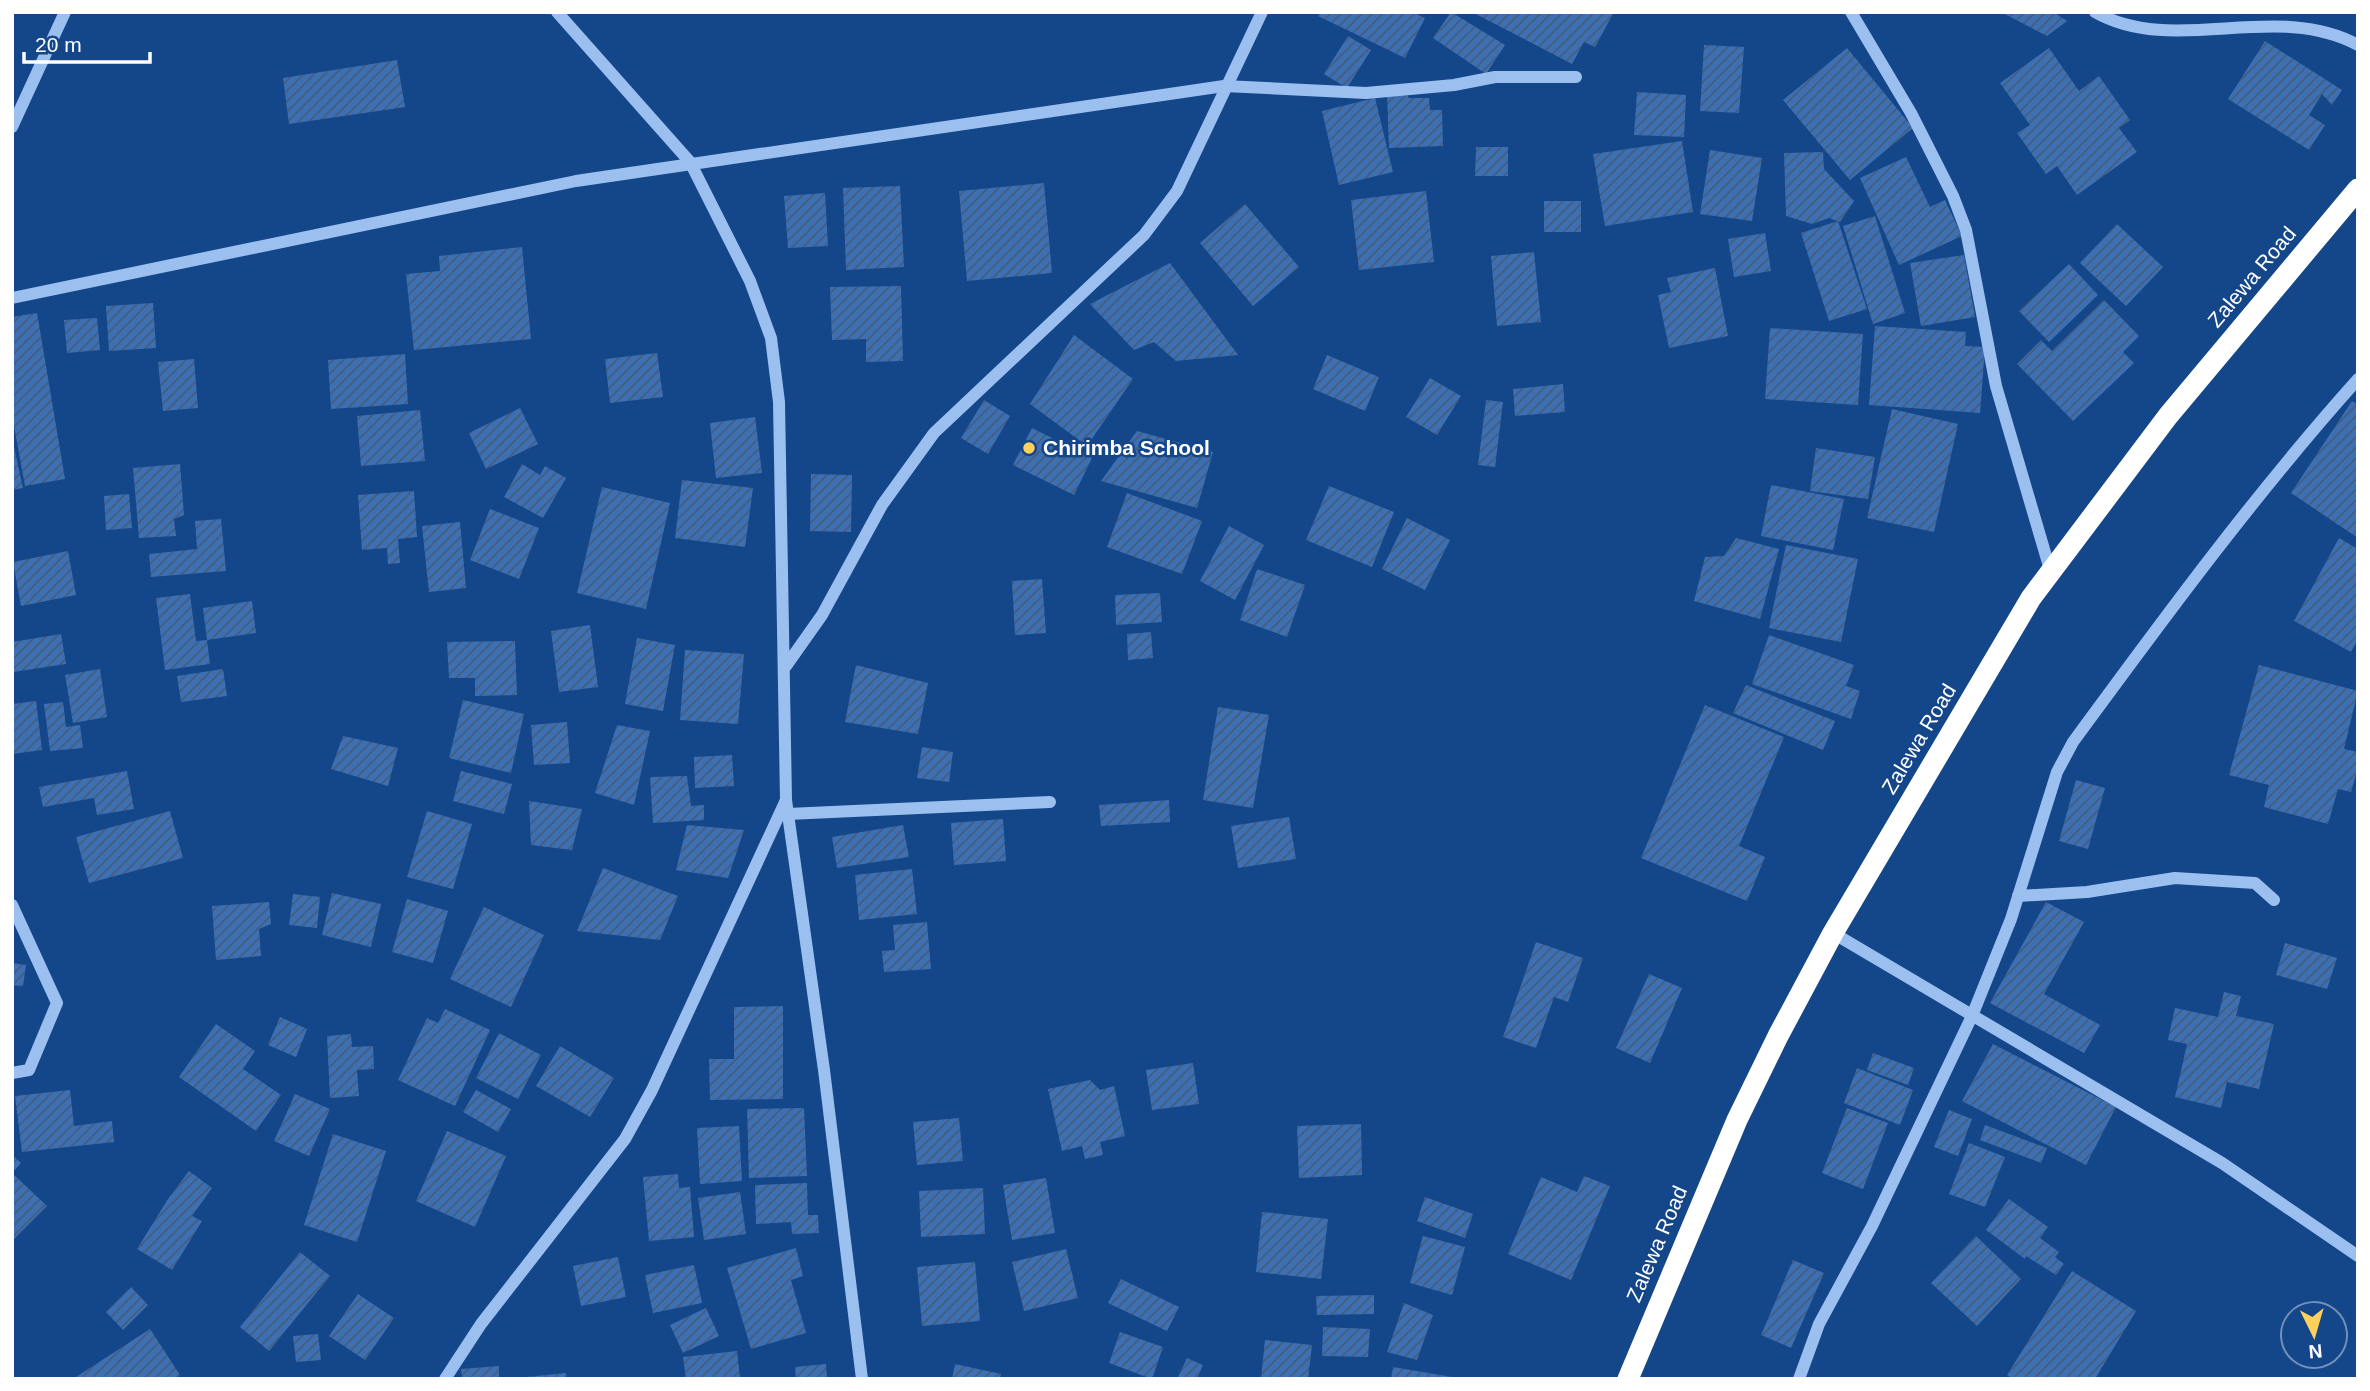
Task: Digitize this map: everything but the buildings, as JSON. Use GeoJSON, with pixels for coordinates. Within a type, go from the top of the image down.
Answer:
{"type":"FeatureCollection","features":[{"type":"Feature","properties":{"kind":"highway","name":"Zalewa Road"},"geometry":{"type":"LineString","coordinates":[[1628,1379],[1737,1120],[1833,933],[2031,598],[2168,416],[2358,189]]}},
{"type":"Feature","properties":{"kind":"street"},"geometry":{"type":"LineString","coordinates":[[12,127],[65,12]]}},
{"type":"Feature","properties":{"kind":"street"},"geometry":{"type":"LineString","coordinates":[[557,12],[690,162],[750,281],[771,338],[779,402],[786,800],[824,1070],[862,1379]]}},
{"type":"Feature","properties":{"kind":"street"},"geometry":{"type":"LineString","coordinates":[[785,667],[822,615],[882,505],[934,433],[1144,235],[1177,191],[1224,86],[1262,12]]}},
{"type":"Feature","properties":{"kind":"street"},"geometry":{"type":"LineString","coordinates":[[1850,12],[1910,113],[1953,196],[1966,230],[1996,386],[2051,573]]}},
{"type":"Feature","properties":{"kind":"street"},"geometry":{"type":"LineString","coordinates":[[2095,12],[2156,30],[2282,24],[2315,29],[2358,45]]}},
{"type":"Feature","properties":{"kind":"street"},"geometry":{"type":"LineString","coordinates":[[12,298],[576,181],[690,162],[1224,86],[1366,93],[1454,85],[1495,77],[1576,77]]}},
{"type":"Feature","properties":{"kind":"street"},"geometry":{"type":"LineString","coordinates":[[1799,1379],[1819,1324],[1872,1226],[1972,1016],[2018,896],[2057,772],[2073,742],[2193,580],[2310,433],[2358,379]]}},
{"type":"Feature","properties":{"kind":"street"},"geometry":{"type":"LineString","coordinates":[[445,1379],[481,1324],[625,1139],[653,1090],[786,800]]}},
{"type":"Feature","properties":{"kind":"street"},"geometry":{"type":"LineString","coordinates":[[788,814],[1050,802]]}},
{"type":"Feature","properties":{"kind":"street"},"geometry":{"type":"LineString","coordinates":[[2018,896],[2088,892],[2175,878],[2255,883],[2274,900]]}},
{"type":"Feature","properties":{"kind":"street"},"geometry":{"type":"LineString","coordinates":[[12,905],[57,1003],[29,1070],[12,1073]]}},
{"type":"Feature","properties":{"kind":"street"},"geometry":{"type":"LineString","coordinates":[[1833,933],[2222,1163],[2358,1256]]}},
{"type":"Feature","properties":{"kind":"place","name":"Chirimba School"},"geometry":{"type":"Point","coordinates":[1029,448]}}]}
